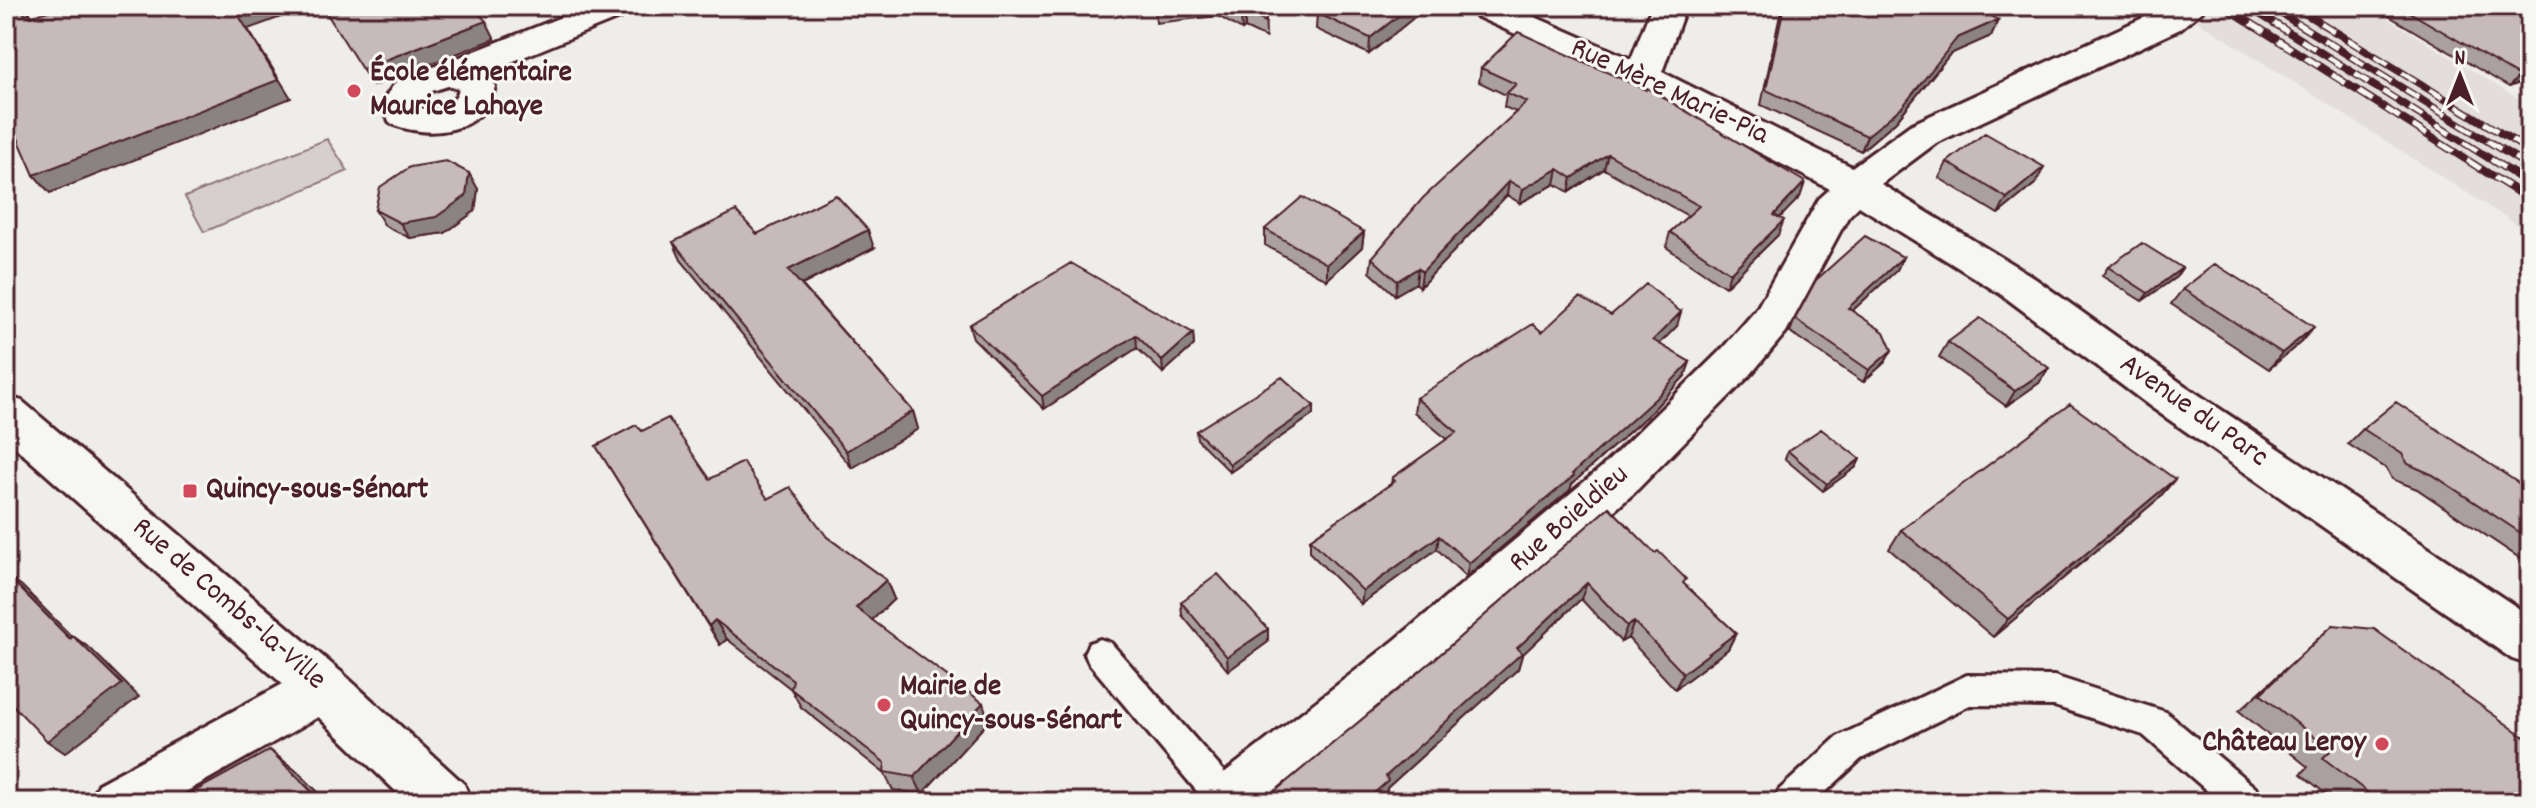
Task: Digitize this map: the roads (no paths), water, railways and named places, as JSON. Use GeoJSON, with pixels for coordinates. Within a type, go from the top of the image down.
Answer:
{"type":"FeatureCollection","features":[{"type":"Feature","properties":{"kind":"street"},"geometry":{"type":"LineString","coordinates":[[448,75],[619,6]]}},
{"type":"Feature","properties":{"kind":"street","name":"Rue Mère Marie-Pia"},"geometry":{"type":"LineString","coordinates":[[1481,6],[1642,77],[1855,185]]}},
{"type":"Feature","properties":{"kind":"street"},"geometry":{"type":"LineString","coordinates":[[1642,77],[1669,6]]}},
{"type":"Feature","properties":{"kind":"street","name":"Rue Boieldieu"},"geometry":{"type":"LineString","coordinates":[[1228,802],[1413,656],[1618,480],[1736,362],[1771,321],[1833,209],[1876,166],[1923,134],[2168,22],[2185,11]]}},
{"type":"Feature","properties":{"kind":"street","name":"Avenue du Parc"},"geometry":{"type":"LineString","coordinates":[[1855,185],[2016,285],[2166,395],[2530,643]]}},
{"type":"Feature","properties":{"kind":"street","name":"Rue de Combs-la-Ville"},"geometry":{"type":"LineString","coordinates":[[6,413],[323,688],[445,802]]}},
{"type":"Feature","properties":{"kind":"street"},"geometry":{"type":"LineString","coordinates":[[117,802],[323,688]]}},
{"type":"Feature","properties":{"kind":"lane"},"geometry":{"type":"LineString","coordinates":[[1100,653],[1228,802]]}},
{"type":"Feature","properties":{"kind":"lane"},"geometry":{"type":"LineString","coordinates":[[1791,802],[1849,748],[1967,690],[2054,691],[2154,723],[2246,802]]}},
{"type":"Feature","properties":{"kind":"railway"},"geometry":{"type":"LineString","coordinates":[[2224,6],[2530,200]]}},
{"type":"Feature","properties":{"kind":"railway"},"geometry":{"type":"LineString","coordinates":[[2247,6],[2530,184]]}},
{"type":"Feature","properties":{"kind":"railway"},"geometry":{"type":"LineString","coordinates":[[2269,6],[2530,167]]}},
{"type":"Feature","properties":{"kind":"railway"},"geometry":{"type":"LineString","coordinates":[[2293,6],[2530,151]]}},
{"type":"Feature","properties":{"kind":"place","name":"École élémentaire Maurice Lahaye"},"geometry":{"type":"Point","coordinates":[354,91]}},
{"type":"Feature","properties":{"kind":"place","name":"Quincy-sous-Sénart"},"geometry":{"type":"Point","coordinates":[190,491]}},
{"type":"Feature","properties":{"kind":"place","name":"Mairie de Quincy-sous-Sénart"},"geometry":{"type":"Point","coordinates":[884,705]}},
{"type":"Feature","properties":{"kind":"place","name":"Château Leroy"},"geometry":{"type":"Point","coordinates":[2382,744]}}]}
